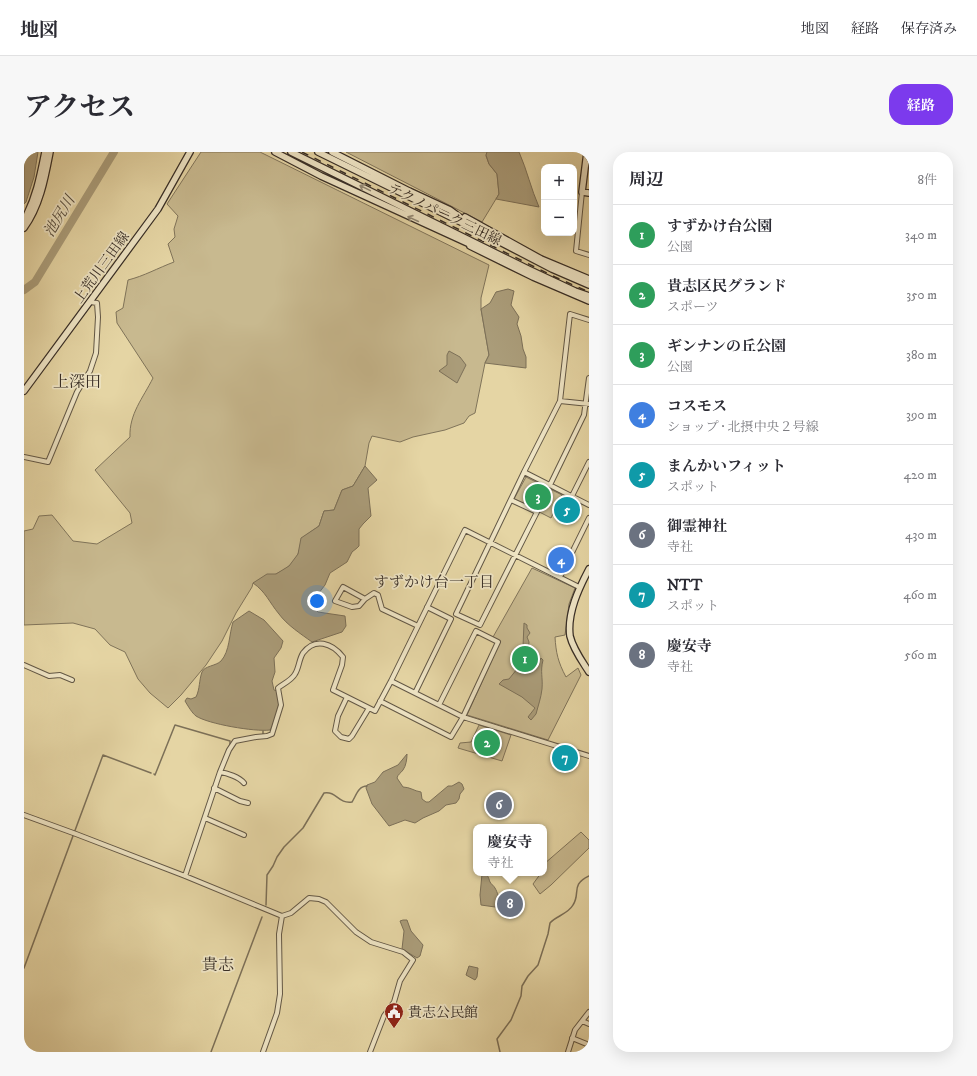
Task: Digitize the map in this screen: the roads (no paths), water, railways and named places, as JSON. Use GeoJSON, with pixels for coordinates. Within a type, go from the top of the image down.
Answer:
{"type":"FeatureCollection","features":[{"type":"Feature","properties":{"kind":"main road"},"geometry":{"type":"LineString","coordinates":[[24,218],[32,205],[40,178],[44,152]]}},
{"type":"Feature","properties":{"kind":"main road"},"geometry":{"type":"LineString","coordinates":[[24,228],[28,223],[45,182],[50,152]]}},
{"type":"Feature","properties":{"kind":"main road","name":"上荒川三田線"},"geometry":{"type":"LineString","coordinates":[[24,391],[158,209],[190,152]]}},
{"type":"Feature","properties":{"kind":"main road"},"geometry":{"type":"LineString","coordinates":[[275,152],[321,176],[461,241],[517,264]]}},
{"type":"Feature","properties":{"kind":"main road","name":"テクノパーク三田線"},"geometry":{"type":"LineString","coordinates":[[291,152],[517,264],[589,296]]}},
{"type":"Feature","properties":{"kind":"main road","name":"テクノパーク三田線"},"geometry":{"type":"LineString","coordinates":[[318,152],[473,228],[552,269],[589,285]]}},
{"type":"Feature","properties":{"kind":"main road"},"geometry":{"type":"LineString","coordinates":[[332,152],[450,210],[541,259],[589,279]]}},
{"type":"Feature","properties":{"kind":"main road"},"geometry":{"type":"LineString","coordinates":[[587,152],[582,192],[589,193]]}},
{"type":"Feature","properties":{"kind":"main road"},"geometry":{"type":"LineString","coordinates":[[450,210],[466,220],[473,228]]}},
{"type":"Feature","properties":{"kind":"main road"},"geometry":{"type":"LineString","coordinates":[[461,241],[533,277],[589,301]]}},
{"type":"Feature","properties":{"kind":"main road"},"geometry":{"type":"LineString","coordinates":[[589,569],[580,587],[570,619],[570,637],[579,657],[589,672]]}},
{"type":"Feature","properties":{"kind":"street"},"geometry":{"type":"LineString","coordinates":[[582,192],[576,251],[589,256]]}},
{"type":"Feature","properties":{"kind":"street"},"geometry":{"type":"LineString","coordinates":[[24,457],[48,462],[77,392],[90,370],[96,353],[98,317],[97,303],[90,302]]}},
{"type":"Feature","properties":{"kind":"street"},"geometry":{"type":"LineString","coordinates":[[511,500],[537,512],[480,625],[456,614],[524,472],[560,401],[570,314],[589,320]]}},
{"type":"Feature","properties":{"kind":"street"},"geometry":{"type":"LineString","coordinates":[[550,485],[584,415],[588,404],[589,378]]}},
{"type":"Feature","properties":{"kind":"street"},"geometry":{"type":"LineString","coordinates":[[560,401],[588,404]]}},
{"type":"Feature","properties":{"kind":"street"},"geometry":{"type":"LineString","coordinates":[[572,496],[589,462]]}},
{"type":"Feature","properties":{"kind":"street"},"geometry":{"type":"LineString","coordinates":[[524,472],[589,505]]}},
{"type":"Feature","properties":{"kind":"street"},"geometry":{"type":"LineString","coordinates":[[560,577],[589,518]]}},
{"type":"Feature","properties":{"kind":"street"},"geometry":{"type":"LineString","coordinates":[[185,876],[214,788],[229,750],[235,741],[272,734],[281,705],[278,688],[295,676],[302,654],[312,646],[322,643],[330,645],[334,648],[343,657],[334,690],[374,711],[391,681],[465,530],[580,587]]}},
{"type":"Feature","properties":{"kind":"street"},"geometry":{"type":"LineString","coordinates":[[365,599],[343,587],[335,601],[352,608],[359,606],[365,599],[374,593],[378,596],[382,609],[418,626]]}},
{"type":"Feature","properties":{"kind":"street"},"geometry":{"type":"LineString","coordinates":[[415,693],[452,619],[427,607]]}},
{"type":"Feature","properties":{"kind":"street"},"geometry":{"type":"LineString","coordinates":[[380,701],[451,737],[463,717],[498,642],[476,631],[439,705]]}},
{"type":"Feature","properties":{"kind":"street"},"geometry":{"type":"LineString","coordinates":[[24,666],[49,676],[60,675],[72,680]]}},
{"type":"Feature","properties":{"kind":"street"},"geometry":{"type":"LineString","coordinates":[[391,681],[463,717],[589,756]]}},
{"type":"Feature","properties":{"kind":"street"},"geometry":{"type":"LineString","coordinates":[[347,697],[338,716],[335,731],[341,737],[349,739],[352,736],[369,708]]}},
{"type":"Feature","properties":{"kind":"street"},"geometry":{"type":"LineString","coordinates":[[220,772],[242,780],[244,783]]}},
{"type":"Feature","properties":{"kind":"street"},"geometry":{"type":"LineString","coordinates":[[214,788],[240,801],[248,803]]}},
{"type":"Feature","properties":{"kind":"street"},"geometry":{"type":"LineString","coordinates":[[24,815],[185,876],[282,916],[291,913],[309,898],[319,899],[326,902],[356,932],[371,942],[403,952],[413,960],[400,980],[394,1002],[384,1016],[370,1052]]}},
{"type":"Feature","properties":{"kind":"street"},"geometry":{"type":"LineString","coordinates":[[205,818],[244,835]]}},
{"type":"Feature","properties":{"kind":"street"},"geometry":{"type":"LineString","coordinates":[[263,1052],[278,1013],[280,994],[279,934],[282,916]]}},
{"type":"Feature","properties":{"kind":"street"},"geometry":{"type":"LineString","coordinates":[[568,1052],[575,1030],[589,1012]]}},
{"type":"Feature","properties":{"kind":"street"},"geometry":{"type":"LineString","coordinates":[[582,1021],[589,1024]]}},
{"type":"Feature","properties":{"kind":"street"},"geometry":{"type":"LineString","coordinates":[[572,1038],[589,1045]]}},
{"type":"Feature","properties":{"kind":"waterway","name":"池尻川"},"geometry":{"type":"LineString","coordinates":[[24,290],[35,282],[114,152]]}},
{"type":"Feature","properties":{"kind":"waterway"},"geometry":{"type":"LineString","coordinates":[[154,774],[155,775],[175,725],[230,741],[230,744]]}},
{"type":"Feature","properties":{"kind":"waterway"},"geometry":{"type":"LineString","coordinates":[[24,968],[103,755],[151,773]]}},
{"type":"Feature","properties":{"kind":"waterway"},"geometry":{"type":"LineString","coordinates":[[266,905],[267,875],[284,847],[303,828],[324,793],[332,794],[347,802],[352,802],[359,789],[367,786]]}},
{"type":"Feature","properties":{"kind":"waterway"},"geometry":{"type":"LineString","coordinates":[[500,1052],[497,1039],[511,1020],[521,996],[522,986],[528,976],[538,965],[550,923],[571,908],[575,901],[578,886],[583,879],[589,876]]}},
{"type":"Feature","properties":{"kind":"waterway"},"geometry":{"type":"LineString","coordinates":[[211,1052],[262,917]]}},
{"type":"Feature","properties":{"kind":"railway"},"geometry":{"type":"LineString","coordinates":[[302,152],[555,277],[589,292]]}},
{"type":"Feature","properties":{"kind":"place","name":"ギンナンの丘公園"},"geometry":{"type":"Point","coordinates":[538,497]}},
{"type":"Feature","properties":{"kind":"place","name":"まんかいフィット"},"geometry":{"type":"Point","coordinates":[567,510]}},
{"type":"Feature","properties":{"kind":"place","name":"コスモス"},"geometry":{"type":"Point","coordinates":[561,560]}},
{"type":"Feature","properties":{"kind":"place","name":"すずかけ台公園"},"geometry":{"type":"Point","coordinates":[525,659]}},
{"type":"Feature","properties":{"kind":"place","name":"貴志区民グランド"},"geometry":{"type":"Point","coordinates":[487,743]}},
{"type":"Feature","properties":{"kind":"place","name":"NTT"},"geometry":{"type":"Point","coordinates":[565,758]}},
{"type":"Feature","properties":{"kind":"place","name":"御霊神社"},"geometry":{"type":"Point","coordinates":[499,805]}},
{"type":"Feature","properties":{"kind":"place","name":"慶安寺"},"geometry":{"type":"Point","coordinates":[510,904]}},
{"type":"Feature","properties":{"kind":"place","name":"貴志公民館"},"geometry":{"type":"Point","coordinates":[394,1029]}},
{"type":"Feature","properties":{"kind":"district","name":"上深田"},"geometry":{"type":"Point","coordinates":[77,381]}},
{"type":"Feature","properties":{"kind":"district","name":"すずかけ台一丁目"},"geometry":{"type":"Point","coordinates":[434,582]}},
{"type":"Feature","properties":{"kind":"district","name":"貴志"},"geometry":{"type":"Point","coordinates":[218,964]}}]}
